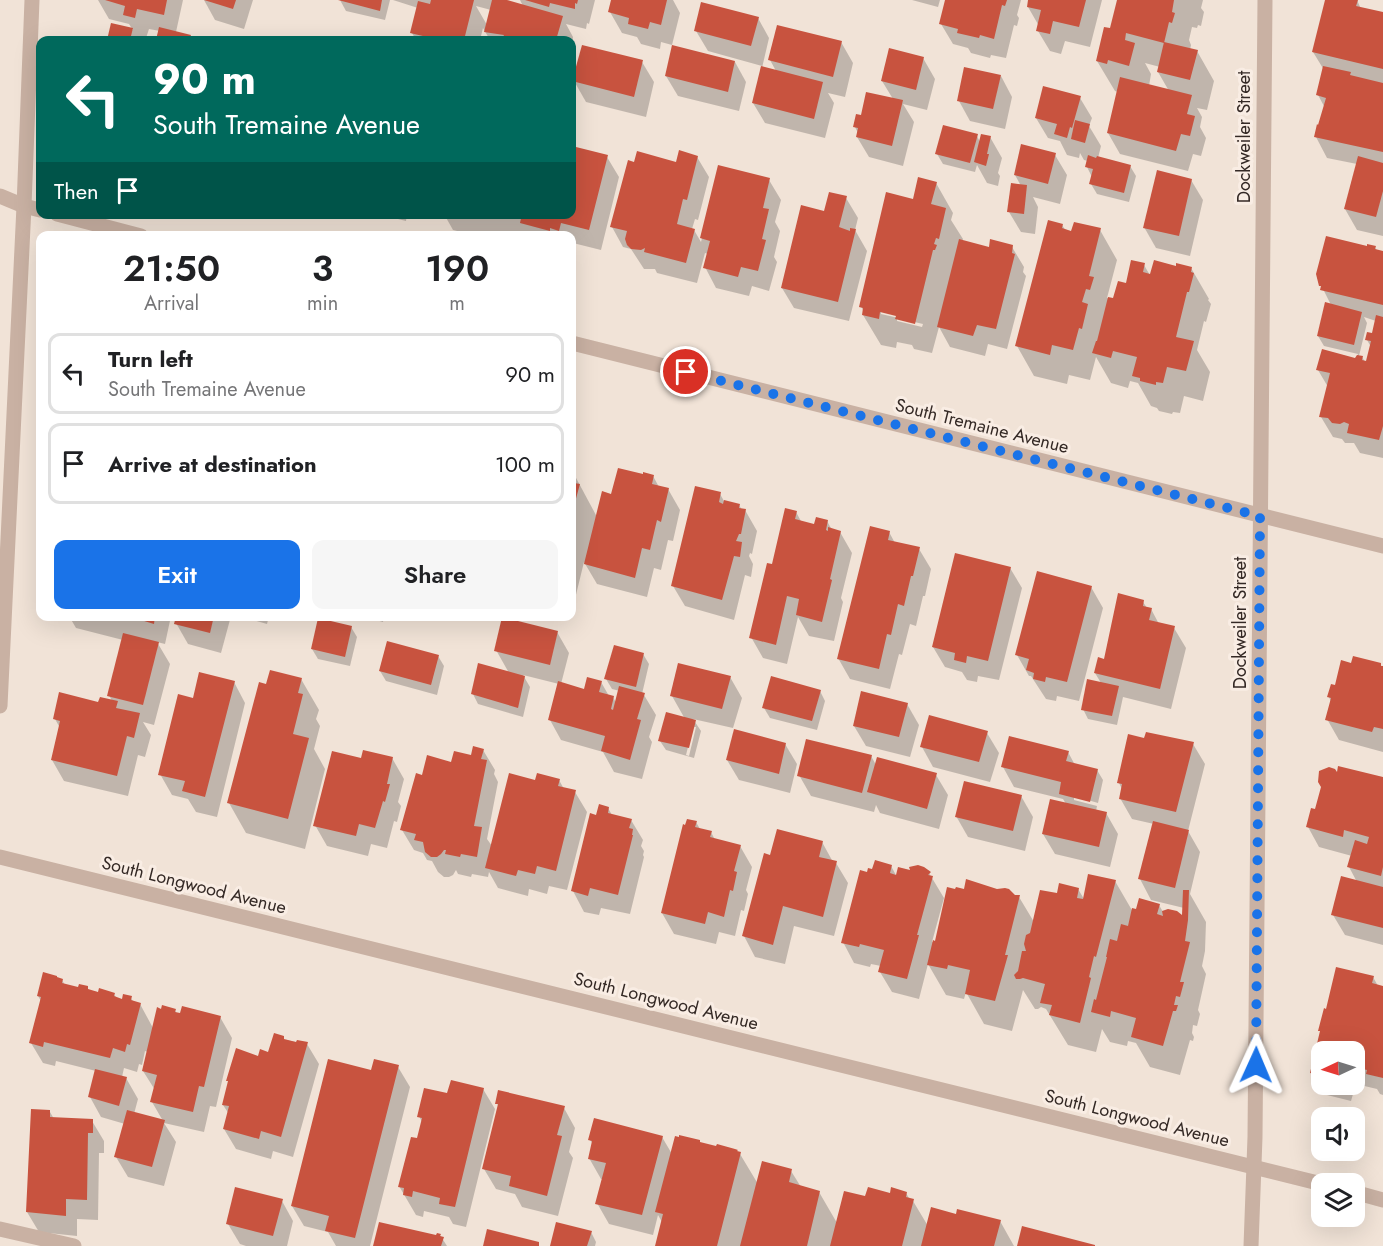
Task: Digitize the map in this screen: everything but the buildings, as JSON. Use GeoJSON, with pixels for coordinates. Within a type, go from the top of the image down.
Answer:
{"type":"FeatureCollection","features":[{"type":"Feature","properties":{"kind":"street"},"geometry":{"type":"LineString","coordinates":[[0,706],[32,0]]}},
{"type":"Feature","properties":{"kind":"street","name":"Dockweiler Street"},"geometry":{"type":"LineString","coordinates":[[1251,1246],[1254,1167],[1265,0]]}},
{"type":"Feature","properties":{"kind":"street"},"geometry":{"type":"LineString","coordinates":[[0,196],[36,209]]}},
{"type":"Feature","properties":{"kind":"street"},"geometry":{"type":"LineString","coordinates":[[76,219],[122,231]]}},
{"type":"Feature","properties":{"kind":"street","name":"South Tremaine Avenue"},"geometry":{"type":"LineString","coordinates":[[576,344],[1383,546]]}},
{"type":"Feature","properties":{"kind":"street","name":"South Longwood Avenue"},"geometry":{"type":"LineString","coordinates":[[0,857],[1311,1181]]}},
{"type":"Feature","properties":{"kind":"street"},"geometry":{"type":"LineString","coordinates":[[1365,1195],[1383,1200]]}},
{"type":"Feature","properties":{"kind":"street"},"geometry":{"type":"LineString","coordinates":[[0,1229],[74,1246]]}},
{"type":"Feature","properties":{"kind":"route"},"geometry":{"type":"LineString","coordinates":[[686,372],[1260,516],[1256,1065]]}}]}
